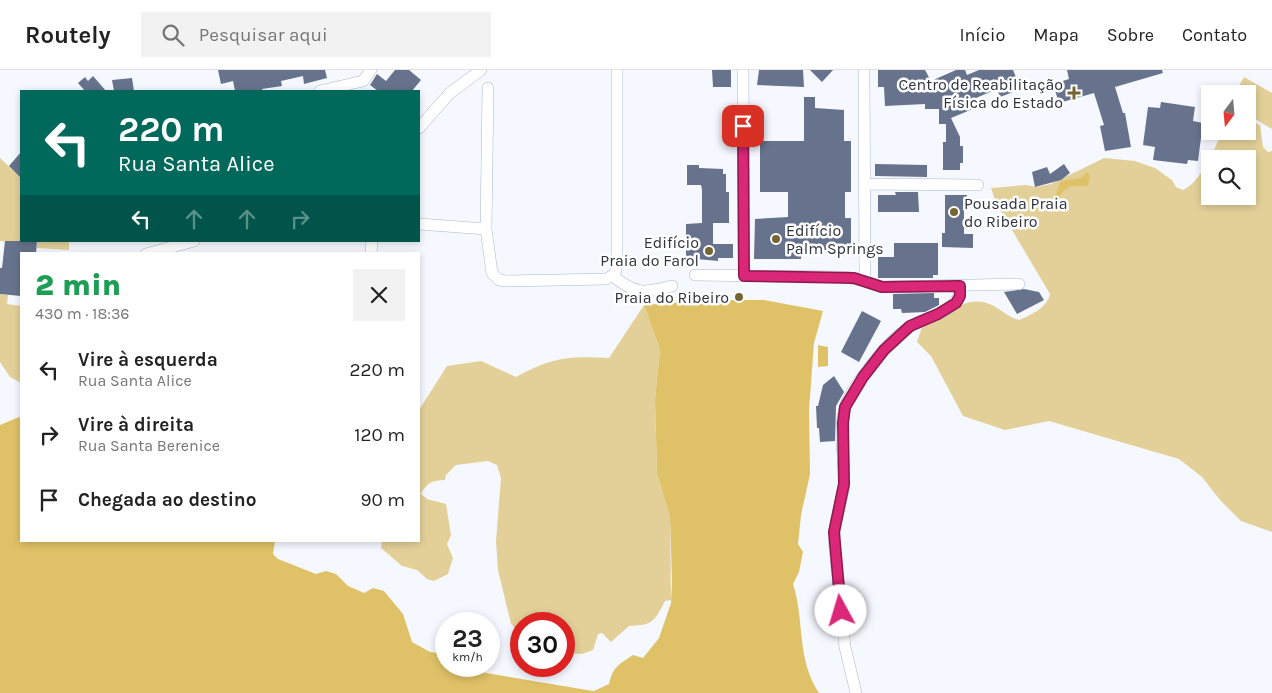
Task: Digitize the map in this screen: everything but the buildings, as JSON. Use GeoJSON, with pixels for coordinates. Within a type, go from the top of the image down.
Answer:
{"type":"FeatureCollection","features":[{"type":"Feature","properties":{"kind":"street"},"geometry":{"type":"LineString","coordinates":[[327,90],[363,81],[371,70]]}},
{"type":"Feature","properties":{"kind":"street"},"geometry":{"type":"LineString","coordinates":[[420,127],[450,93],[481,70]]}},
{"type":"Feature","properties":{"kind":"street"},"geometry":{"type":"LineString","coordinates":[[488,88],[486,229],[492,273],[499,280],[606,279],[613,276],[617,264],[618,70]]}},
{"type":"Feature","properties":{"kind":"street"},"geometry":{"type":"LineString","coordinates":[[743,70],[744,276]]}},
{"type":"Feature","properties":{"kind":"street"},"geometry":{"type":"LineString","coordinates":[[864,70],[865,281]]}},
{"type":"Feature","properties":{"kind":"street"},"geometry":{"type":"LineString","coordinates":[[865,184],[978,185]]}},
{"type":"Feature","properties":{"kind":"street"},"geometry":{"type":"LineString","coordinates":[[420,224],[486,229]]}},
{"type":"Feature","properties":{"kind":"street"},"geometry":{"type":"LineString","coordinates":[[153,252],[190,242]]}},
{"type":"Feature","properties":{"kind":"street"},"geometry":{"type":"LineString","coordinates":[[695,275],[831,276],[865,281],[882,287],[1019,284]]}},
{"type":"Feature","properties":{"kind":"street"},"geometry":{"type":"LineString","coordinates":[[613,276],[624,285],[639,291],[672,286]]}},
{"type":"Feature","properties":{"kind":"street"},"geometry":{"type":"LineString","coordinates":[[856,693],[845,647],[834,540],[835,524],[844,484],[843,423],[845,407],[863,377],[884,350],[910,326],[938,314],[956,303],[960,296],[960,286]]}},
{"type":"Feature","properties":{"kind":"shaded area"},"geometry":{"type":"Polygon","coordinates":[[[1244,77],[1272,93],[1272,129],[1256,120],[1256,85],[1239,85],[1244,77]]]}},
{"type":"Feature","properties":{"kind":"shaded area"},"geometry":{"type":"Polygon","coordinates":[[[1256,123],[1260,125],[1263,147],[1268,152],[1272,151],[1272,532],[1241,521],[1220,500],[1202,477],[1179,459],[1049,421],[1005,430],[963,416],[931,356],[917,342],[922,327],[964,304],[982,302],[992,305],[1019,320],[1042,307],[1048,299],[1050,294],[996,203],[991,188],[1026,185],[1037,187],[1051,184],[1104,158],[1135,161],[1155,168],[1172,180],[1176,187],[1183,190],[1195,181],[1201,173],[1201,205],[1256,205],[1256,150],[1214,150],[1219,140],[1256,140],[1256,123]]]}},
{"type":"Feature","properties":{"kind":"shaded area"},"geometry":{"type":"Polygon","coordinates":[[[0,158],[20,177],[21,243],[0,241],[0,158]]]}},
{"type":"Feature","properties":{"kind":"shaded area"},"geometry":{"type":"Polygon","coordinates":[[[1087,172],[1090,176],[1088,186],[1070,186],[1062,192],[1054,209],[1042,209],[1043,206],[1051,204],[1061,181],[1081,178],[1087,172]]]}},
{"type":"Feature","properties":{"kind":"shaded area"},"geometry":{"type":"Polygon","coordinates":[[[37,242],[69,242],[69,250],[37,248],[37,242]]]}},
{"type":"Feature","properties":{"kind":"shaded area"},"geometry":{"type":"Polygon","coordinates":[[[0,294],[8,295],[7,304],[20,306],[20,382],[10,377],[0,362],[0,294]]]}},
{"type":"Feature","properties":{"kind":"shaded area"},"geometry":{"type":"Polygon","coordinates":[[[709,300],[764,300],[823,311],[814,343],[809,410],[810,474],[801,515],[798,544],[803,552],[799,572],[793,584],[797,598],[807,666],[819,693],[0,693],[0,425],[19,417],[20,542],[275,542],[273,554],[278,559],[316,574],[326,571],[336,574],[348,586],[364,593],[373,588],[384,591],[403,614],[412,642],[430,652],[435,653],[435,677],[500,677],[500,675],[594,691],[609,684],[614,670],[620,664],[633,655],[643,658],[659,638],[671,603],[670,517],[657,474],[655,399],[660,350],[644,305],[709,300]]]}},
{"type":"Feature","properties":{"kind":"shaded area"},"geometry":{"type":"Polygon","coordinates":[[[644,305],[660,350],[655,399],[657,474],[670,517],[671,600],[665,601],[652,621],[643,625],[629,626],[611,642],[602,633],[598,634],[593,650],[582,654],[575,654],[575,612],[510,612],[510,620],[498,570],[496,541],[501,478],[497,465],[488,461],[456,465],[446,475],[445,480],[430,483],[421,494],[427,499],[446,504],[451,535],[447,544],[453,558],[448,574],[434,581],[427,579],[417,570],[402,566],[381,548],[382,542],[420,542],[420,408],[447,366],[481,361],[516,377],[540,365],[561,359],[582,357],[609,358],[644,305]]]}},
{"type":"Feature","properties":{"kind":"shaded area"},"geometry":{"type":"Polygon","coordinates":[[[818,345],[828,347],[828,366],[818,367],[818,345]]]}},
{"type":"Feature","properties":{"kind":"place","name":"Centro de Reabilitação Física do Estado"},"geometry":{"type":"Point","coordinates":[1074,93]}},
{"type":"Feature","properties":{"kind":"place","name":"Pousada Praia do Ribeiro"},"geometry":{"type":"Point","coordinates":[954,212]}},
{"type":"Feature","properties":{"kind":"place","name":"Edifício Palm Springs"},"geometry":{"type":"Point","coordinates":[776,239]}},
{"type":"Feature","properties":{"kind":"place","name":"Edifício Praia do Farol"},"geometry":{"type":"Point","coordinates":[709,251]}},
{"type":"Feature","properties":{"kind":"place","name":"Praia do Ribeiro"},"geometry":{"type":"Point","coordinates":[739,297]}},
{"type":"Feature","properties":{"kind":"route"},"geometry":{"type":"LineString","coordinates":[[743,126],[744,276],[831,276],[854,278],[882,287],[960,286],[960,296],[956,303],[938,314],[910,326],[884,350],[863,377],[845,407],[843,415],[844,484],[834,532],[841,611]]}}]}
